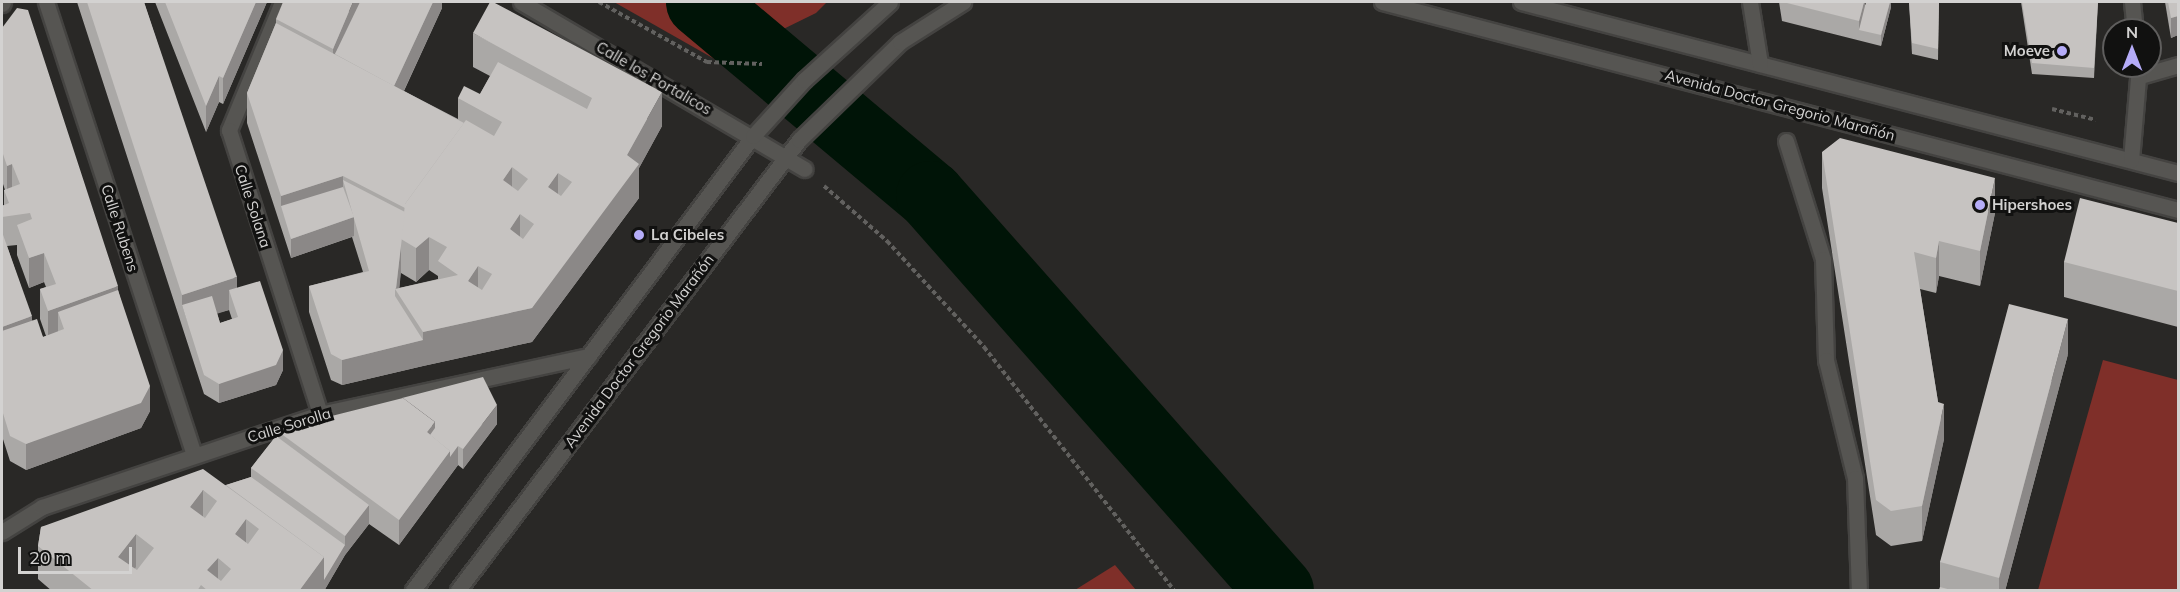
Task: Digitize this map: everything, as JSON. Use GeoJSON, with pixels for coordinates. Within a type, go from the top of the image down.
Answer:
{"type":"FeatureCollection","features":[{"type":"Feature","properties":{"kind":"street","name":"Calle Rubens"},"geometry":{"type":"LineString","coordinates":[[46,2],[194,454]]}},
{"type":"Feature","properties":{"kind":"street","name":"Calle Solana"},"geometry":{"type":"LineString","coordinates":[[282,2],[229,130],[320,414]]}},
{"type":"Feature","properties":{"kind":"street","name":"Calle los Portalicos"},"geometry":{"type":"LineString","coordinates":[[521,2],[753,136],[805,169]]}},
{"type":"Feature","properties":{"kind":"street"},"geometry":{"type":"LineString","coordinates":[[413,591],[753,136],[873,16],[890,2]]}},
{"type":"Feature","properties":{"kind":"street","name":"Avenida Doctor Gregorio Marañón"},"geometry":{"type":"LineString","coordinates":[[458,591],[799,140],[900,42],[963,2]]}},
{"type":"Feature","properties":{"kind":"street","name":"Avenida Doctor Gregorio Marañón"},"geometry":{"type":"LineString","coordinates":[[1382,2],[2178,210]]}},
{"type":"Feature","properties":{"kind":"street"},"geometry":{"type":"LineString","coordinates":[[1521,2],[2178,173]]}},
{"type":"Feature","properties":{"kind":"street"},"geometry":{"type":"LineString","coordinates":[[1750,2],[1760,64]]}},
{"type":"Feature","properties":{"kind":"street"},"geometry":{"type":"LineString","coordinates":[[2132,2],[2134,18]]}},
{"type":"Feature","properties":{"kind":"street"},"geometry":{"type":"LineString","coordinates":[[2162,67],[2178,65]]}},
{"type":"Feature","properties":{"kind":"street"},"geometry":{"type":"LineString","coordinates":[[2131,160],[2138,78]]}},
{"type":"Feature","properties":{"kind":"street"},"geometry":{"type":"LineString","coordinates":[[1786,141],[1823,259],[1826,360],[1855,478],[1859,591]]}},
{"type":"Feature","properties":{"kind":"street","name":"Calle Sorolla"},"geometry":{"type":"LineString","coordinates":[[2,528],[42,507],[194,454],[320,414],[589,356]]}},
{"type":"Feature","properties":{"kind":"path"},"geometry":{"type":"LineString","coordinates":[[599,2],[707,62],[762,64]]}},
{"type":"Feature","properties":{"kind":"path"},"geometry":{"type":"LineString","coordinates":[[805,169],[944,300],[1050,426],[1174,591]]}},
{"type":"Feature","properties":{"kind":"shaded area"},"geometry":{"type":"Polygon","coordinates":[[[614,2],[827,2],[816,13],[718,61],[614,2]]]}},
{"type":"Feature","properties":{"kind":"shaded area"},"geometry":{"type":"Polygon","coordinates":[[[2103,360],[2178,380],[2178,590],[2038,590],[2103,360]]]}},
{"type":"Feature","properties":{"kind":"shaded area"},"geometry":{"type":"Polygon","coordinates":[[[1115,565],[1136,590],[1075,590],[1115,565]]]}},
{"type":"Feature","properties":{"kind":"building"},"geometry":{"type":"Polygon","coordinates":[[[87,2],[144,2],[237,277],[182,295],[87,2]]]}},
{"type":"Feature","properties":{"kind":"building"},"geometry":{"type":"Polygon","coordinates":[[[165,2],[256,2],[223,78],[219,76],[206,106],[165,2]]]}},
{"type":"Feature","properties":{"kind":"building"},"geometry":{"type":"Polygon","coordinates":[[[283,2],[353,2],[333,49],[276,19],[283,2]]]}},
{"type":"Feature","properties":{"kind":"building"},"geometry":{"type":"Polygon","coordinates":[[[360,2],[433,2],[394,86],[335,54],[360,2]]]}},
{"type":"Feature","properties":{"kind":"building"},"geometry":{"type":"Polygon","coordinates":[[[490,2],[493,2],[662,92],[627,155],[639,164],[532,308],[423,332],[395,289],[458,275],[438,261],[447,247],[429,237],[416,248],[401,239],[405,204],[466,120],[494,136],[502,122],[458,98],[464,86],[480,94],[498,62],[587,109],[592,98],[473,33],[490,2]],[[512,167],[503,180],[518,191],[528,179],[512,167]],[[558,173],[548,187],[561,196],[572,182],[558,173]],[[520,214],[510,229],[523,239],[534,224],[520,214]],[[478,266],[468,281],[482,290],[492,274],[478,266]]]}},
{"type":"Feature","properties":{"kind":"building"},"geometry":{"type":"Polygon","coordinates":[[[1783,2],[1864,2],[1859,21],[1783,2]]]}},
{"type":"Feature","properties":{"kind":"building"},"geometry":{"type":"Polygon","coordinates":[[[1866,2],[1890,2],[1881,35],[1859,30],[1866,2]]]}},
{"type":"Feature","properties":{"kind":"building"},"geometry":{"type":"Polygon","coordinates":[[[1909,2],[1939,2],[1938,49],[1912,43],[1909,2]]]}},
{"type":"Feature","properties":{"kind":"building"},"geometry":{"type":"Polygon","coordinates":[[[2022,2],[2098,2],[2094,68],[2032,63],[2022,2]]]}},
{"type":"Feature","properties":{"kind":"building"},"geometry":{"type":"Polygon","coordinates":[[[2168,2],[2178,2],[2178,16],[2171,18],[2168,2]]]}},
{"type":"Feature","properties":{"kind":"building"},"geometry":{"type":"Polygon","coordinates":[[[17,8],[28,10],[118,286],[48,311],[40,289],[56,284],[44,253],[29,258],[17,225],[32,219],[30,213],[2,217],[2,206],[9,203],[4,190],[20,184],[12,164],[7,166],[2,151],[2,28],[17,8]]]}},
{"type":"Feature","properties":{"kind":"building"},"geometry":{"type":"Polygon","coordinates":[[[276,23],[464,123],[405,204],[405,208],[343,176],[281,196],[247,93],[276,23]]]}},
{"type":"Feature","properties":{"kind":"building"},"geometry":{"type":"Polygon","coordinates":[[[1840,138],[1995,178],[1980,251],[1939,241],[1936,258],[1914,252],[1938,402],[1944,404],[1922,506],[1891,511],[1876,500],[1822,152],[1840,138]]]}},
{"type":"Feature","properties":{"kind":"building"},"geometry":{"type":"Polygon","coordinates":[[[343,180],[405,212],[395,296],[423,340],[342,360],[331,354],[309,286],[369,271],[343,180]]]}},
{"type":"Feature","properties":{"kind":"building"},"geometry":{"type":"Polygon","coordinates":[[[343,187],[354,217],[291,239],[281,206],[343,187]]]}},
{"type":"Feature","properties":{"kind":"building"},"geometry":{"type":"Polygon","coordinates":[[[2080,198],[2178,223],[2178,291],[2064,262],[2080,198]]]}},
{"type":"Feature","properties":{"kind":"building"},"geometry":{"type":"Polygon","coordinates":[[[2,232],[32,316],[2,327],[2,232]]]}},
{"type":"Feature","properties":{"kind":"building"},"geometry":{"type":"Polygon","coordinates":[[[260,281],[283,350],[276,365],[219,384],[204,375],[182,305],[212,296],[220,323],[238,317],[229,290],[260,281]]]}},
{"type":"Feature","properties":{"kind":"building"},"geometry":{"type":"Polygon","coordinates":[[[118,290],[150,386],[141,403],[26,444],[10,436],[2,410],[2,331],[37,319],[43,337],[64,329],[58,312],[118,290]]]}},
{"type":"Feature","properties":{"kind":"building"},"geometry":{"type":"Polygon","coordinates":[[[2009,304],[2068,319],[1999,578],[1940,562],[2009,304]]]}},
{"type":"Feature","properties":{"kind":"building"},"geometry":{"type":"Polygon","coordinates":[[[483,377],[497,405],[463,449],[458,446],[450,457],[450,451],[430,435],[435,428],[435,422],[402,398],[483,377]]]}},
{"type":"Feature","properties":{"kind":"building"},"geometry":{"type":"Polygon","coordinates":[[[403,398],[435,422],[427,432],[450,451],[399,520],[276,430],[403,398]]]}},
{"type":"Feature","properties":{"kind":"building"},"geometry":{"type":"Polygon","coordinates":[[[276,436],[369,505],[345,536],[251,468],[276,436]]]}},
{"type":"Feature","properties":{"kind":"building"},"geometry":{"type":"Polygon","coordinates":[[[203,469],[324,557],[299,591],[208,591],[201,585],[197,591],[94,591],[38,546],[41,527],[203,469]],[[203,490],[190,507],[205,518],[217,501],[203,490]],[[246,519],[235,534],[248,544],[259,529],[246,519]],[[136,534],[118,557],[137,570],[154,548],[136,534]],[[218,558],[207,570],[221,581],[231,569],[218,558]]]}},
{"type":"Feature","properties":{"kind":"building"},"geometry":{"type":"Polygon","coordinates":[[[251,477],[345,545],[324,580],[324,557],[226,485],[251,477]]]}},
{"type":"Feature","properties":{"kind":"building"},"geometry":{"type":"Polygon","coordinates":[[[1940,587],[1955,591],[1939,591],[1940,587]]]}},
{"type":"Feature","properties":{"kind":"waterway"},"geometry":{"type":"LineString","coordinates":[[700,2],[930,195],[1279,590]]}},
{"type":"Feature","properties":{"kind":"place","name":"Moeve"},"geometry":{"type":"Point","coordinates":[2062,51]}},
{"type":"Feature","properties":{"kind":"place","name":"Hipershoes"},"geometry":{"type":"Point","coordinates":[1980,205]}},
{"type":"Feature","properties":{"kind":"place","name":"La Cibeles"},"geometry":{"type":"Point","coordinates":[639,235]}}]}
